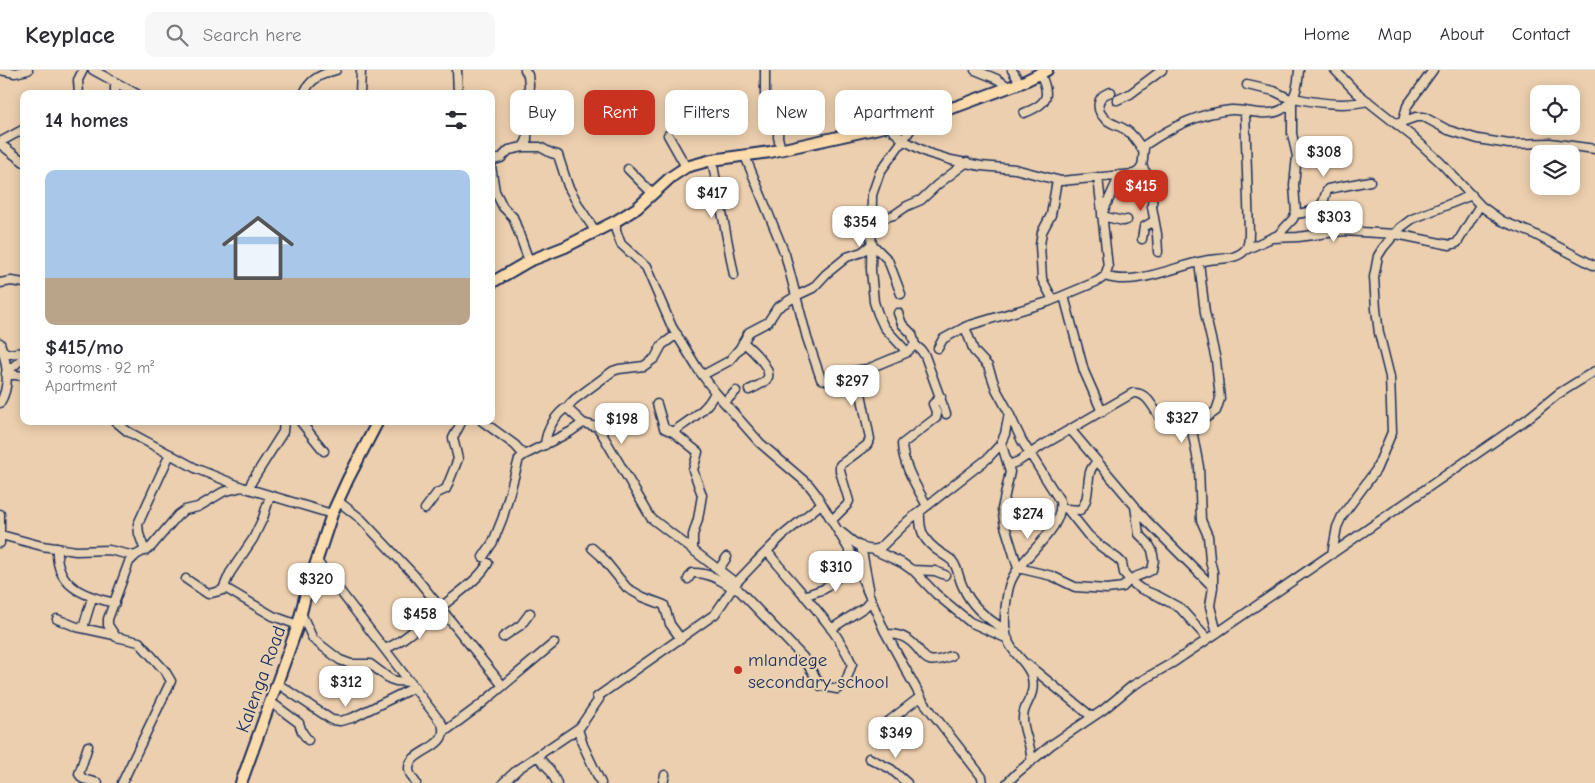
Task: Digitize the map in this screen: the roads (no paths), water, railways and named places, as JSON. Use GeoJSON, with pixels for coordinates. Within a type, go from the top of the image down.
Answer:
{"type":"FeatureCollection","features":[{"type":"Feature","properties":{"kind":"main road"},"geometry":{"type":"LineString","coordinates":[[952,108],[1020,83],[1044,72]]}},
{"type":"Feature","properties":{"kind":"main road"},"geometry":{"type":"LineString","coordinates":[[495,281],[530,261],[565,247],[616,221],[637,208],[652,193],[686,167],[712,160],[781,150],[848,135]]}},
{"type":"Feature","properties":{"kind":"main road","name":"Kalenga Road"},"geometry":{"type":"LineString","coordinates":[[242,783],[272,703],[332,514],[376,425]]}},
{"type":"Feature","properties":{"kind":"street"},"geometry":{"type":"LineString","coordinates":[[0,70],[15,73],[28,70]]}},
{"type":"Feature","properties":{"kind":"street"},"geometry":{"type":"LineString","coordinates":[[79,90],[78,80],[83,70]]}},
{"type":"Feature","properties":{"kind":"street"},"geometry":{"type":"LineString","coordinates":[[94,70],[129,90]]}},
{"type":"Feature","properties":{"kind":"street"},"geometry":{"type":"LineString","coordinates":[[306,90],[316,78],[324,73],[336,70]]}},
{"type":"Feature","properties":{"kind":"street"},"geometry":{"type":"LineString","coordinates":[[360,90],[361,70]]}},
{"type":"Feature","properties":{"kind":"street"},"geometry":{"type":"LineString","coordinates":[[457,70],[458,90]]}},
{"type":"Feature","properties":{"kind":"street"},"geometry":{"type":"LineString","coordinates":[[523,147],[527,136],[529,84],[528,75],[525,70]]}},
{"type":"Feature","properties":{"kind":"street"},"geometry":{"type":"LineString","coordinates":[[765,70],[766,99],[777,110],[779,119],[778,137],[781,150]]}},
{"type":"Feature","properties":{"kind":"street"},"geometry":{"type":"LineString","coordinates":[[975,70],[1009,87]]}},
{"type":"Feature","properties":{"kind":"street"},"geometry":{"type":"LineString","coordinates":[[1012,70],[1020,83]]}},
{"type":"Feature","properties":{"kind":"street"},"geometry":{"type":"LineString","coordinates":[[1117,100],[1130,94],[1162,70]]}},
{"type":"Feature","properties":{"kind":"street"},"geometry":{"type":"LineString","coordinates":[[1158,252],[1152,207],[1153,187],[1143,168],[1146,145],[1184,122],[1230,110],[1272,113],[1281,110],[1293,99],[1297,91],[1300,70]]}},
{"type":"Feature","properties":{"kind":"street"},"geometry":{"type":"LineString","coordinates":[[1335,70],[1368,101],[1400,122],[1480,205],[1502,221],[1595,266]]}},
{"type":"Feature","properties":{"kind":"street"},"geometry":{"type":"LineString","coordinates":[[1400,122],[1407,106],[1432,70]]}},
{"type":"Feature","properties":{"kind":"street"},"geometry":{"type":"LineString","coordinates":[[1024,113],[1033,110],[1045,101],[1044,72]]}},
{"type":"Feature","properties":{"kind":"street"},"geometry":{"type":"LineString","coordinates":[[115,83],[115,90]]}},
{"type":"Feature","properties":{"kind":"street"},"geometry":{"type":"LineString","coordinates":[[1247,85],[1274,91],[1293,99],[1332,104],[1368,101]]}},
{"type":"Feature","properties":{"kind":"street"},"geometry":{"type":"LineString","coordinates":[[1111,92],[1100,99],[1098,106],[1100,111],[1106,120],[1125,129],[1132,135],[1144,151]]}},
{"type":"Feature","properties":{"kind":"street"},"geometry":{"type":"LineString","coordinates":[[938,348],[944,339],[964,327],[1053,300],[1106,276],[1118,279],[1143,276],[1199,262],[1227,258],[1272,238],[1285,229],[1297,208],[1294,185],[1297,156],[1292,134],[1293,99]]}},
{"type":"Feature","properties":{"kind":"street"},"geometry":{"type":"LineString","coordinates":[[1245,112],[1249,232],[1249,242],[1245,250]]}},
{"type":"Feature","properties":{"kind":"street"},"geometry":{"type":"LineString","coordinates":[[1400,122],[1416,117],[1424,118],[1435,125],[1459,134],[1509,144],[1550,143],[1595,149]]}},
{"type":"Feature","properties":{"kind":"street"},"geometry":{"type":"LineString","coordinates":[[20,131],[0,143],[20,159]]}},
{"type":"Feature","properties":{"kind":"street"},"geometry":{"type":"LineString","coordinates":[[668,135],[686,167]]}},
{"type":"Feature","properties":{"kind":"street"},"geometry":{"type":"LineString","coordinates":[[898,135],[903,140],[928,153],[951,160],[981,166],[1015,169],[1056,180],[1067,181],[1134,174],[1143,168]]}},
{"type":"Feature","properties":{"kind":"street"},"geometry":{"type":"LineString","coordinates":[[905,135],[880,172],[872,195],[872,288],[878,314],[884,327],[907,352]]}},
{"type":"Feature","properties":{"kind":"street"},"geometry":{"type":"LineString","coordinates":[[495,160],[501,158],[509,150],[523,147],[540,147],[551,154],[558,155],[568,186],[596,232]]}},
{"type":"Feature","properties":{"kind":"street"},"geometry":{"type":"LineString","coordinates":[[745,156],[785,254],[807,338],[821,379],[825,380],[856,370],[867,369]]}},
{"type":"Feature","properties":{"kind":"street"},"geometry":{"type":"LineString","coordinates":[[712,160],[734,275]]}},
{"type":"Feature","properties":{"kind":"street"},"geometry":{"type":"LineString","coordinates":[[872,223],[894,215],[907,206],[921,200],[967,162]]}},
{"type":"Feature","properties":{"kind":"street"},"geometry":{"type":"LineString","coordinates":[[628,169],[652,193]]}},
{"type":"Feature","properties":{"kind":"street"},"geometry":{"type":"LineString","coordinates":[[1102,215],[1120,175]]}},
{"type":"Feature","properties":{"kind":"street"},"geometry":{"type":"LineString","coordinates":[[1098,177],[1108,268],[1106,276]]}},
{"type":"Feature","properties":{"kind":"street"},"geometry":{"type":"LineString","coordinates":[[1053,300],[1042,279],[1040,245],[1042,232],[1052,210],[1056,180]]}},
{"type":"Feature","properties":{"kind":"street"},"geometry":{"type":"LineString","coordinates":[[1295,214],[1311,211],[1320,206],[1328,189],[1370,182]]}},
{"type":"Feature","properties":{"kind":"street"},"geometry":{"type":"LineString","coordinates":[[495,191],[503,207],[513,217],[530,261]]}},
{"type":"Feature","properties":{"kind":"street"},"geometry":{"type":"LineString","coordinates":[[1332,554],[1337,527],[1342,516],[1376,470],[1392,432],[1390,377],[1378,327],[1374,276],[1378,256],[1400,228],[1412,219],[1472,195]]}},
{"type":"Feature","properties":{"kind":"street"},"geometry":{"type":"LineString","coordinates":[[1272,238],[1298,237],[1338,231],[1396,234],[1450,245],[1457,243],[1480,205]]}},
{"type":"Feature","properties":{"kind":"street"},"geometry":{"type":"LineString","coordinates":[[1102,215],[1127,220]]}},
{"type":"Feature","properties":{"kind":"street"},"geometry":{"type":"LineString","coordinates":[[616,221],[616,230],[621,244],[646,267],[667,318],[715,392],[760,442],[809,485],[838,529],[858,567],[886,634],[920,697],[982,777],[983,783]]}},
{"type":"Feature","properties":{"kind":"street"},"geometry":{"type":"LineString","coordinates":[[1142,239],[1144,227],[1154,221]]}},
{"type":"Feature","properties":{"kind":"street"},"geometry":{"type":"LineString","coordinates":[[703,375],[729,361],[752,330],[768,322],[777,308],[813,288],[826,274],[847,257],[862,252],[872,244]]}},
{"type":"Feature","properties":{"kind":"street"},"geometry":{"type":"LineString","coordinates":[[872,244],[888,260],[901,294]]}},
{"type":"Feature","properties":{"kind":"street"},"geometry":{"type":"LineString","coordinates":[[1199,262],[1205,313],[1216,360],[1220,399],[1216,411],[1194,426],[1192,440],[1199,467],[1201,520],[1209,543],[1213,572],[1210,606],[1217,633]]}},
{"type":"Feature","properties":{"kind":"street"},"geometry":{"type":"LineString","coordinates":[[0,283],[20,282]]}},
{"type":"Feature","properties":{"kind":"street"},"geometry":{"type":"LineString","coordinates":[[1064,296],[1084,371],[1102,412]]}},
{"type":"Feature","properties":{"kind":"street"},"geometry":{"type":"LineString","coordinates":[[898,313],[902,324],[911,332],[915,345],[925,356],[946,414]]}},
{"type":"Feature","properties":{"kind":"street"},"geometry":{"type":"LineString","coordinates":[[964,327],[974,351],[988,366],[996,389],[1022,441],[1065,508],[1099,546],[1122,563],[1124,573],[1141,590],[1158,596],[1180,608],[1208,639]]}},
{"type":"Feature","properties":{"kind":"street"},"geometry":{"type":"LineString","coordinates":[[546,445],[547,436],[560,412],[575,399],[618,369],[644,366],[653,360],[662,345],[677,334]]}},
{"type":"Feature","properties":{"kind":"street"},"geometry":{"type":"LineString","coordinates":[[743,342],[754,351],[768,372],[765,381],[749,390]]}},
{"type":"Feature","properties":{"kind":"street"},"geometry":{"type":"LineString","coordinates":[[0,343],[7,353],[20,357]]}},
{"type":"Feature","properties":{"kind":"street"},"geometry":{"type":"LineString","coordinates":[[832,520],[847,506],[849,501],[840,465],[869,442],[870,432],[860,384],[861,374],[867,369],[907,352],[915,345]]}},
{"type":"Feature","properties":{"kind":"street"},"geometry":{"type":"LineString","coordinates":[[0,403],[5,393],[7,353]]}},
{"type":"Feature","properties":{"kind":"street"},"geometry":{"type":"LineString","coordinates":[[6,374],[20,360]]}},
{"type":"Feature","properties":{"kind":"street"},"geometry":{"type":"LineString","coordinates":[[1007,783],[1051,745],[1092,717],[1132,686],[1174,662],[1217,633],[1527,419],[1558,394],[1595,371]]}},
{"type":"Feature","properties":{"kind":"street"},"geometry":{"type":"LineString","coordinates":[[6,374],[20,376]]}},
{"type":"Feature","properties":{"kind":"street"},"geometry":{"type":"LineString","coordinates":[[725,402],[736,391]]}},
{"type":"Feature","properties":{"kind":"street"},"geometry":{"type":"LineString","coordinates":[[673,432],[710,402],[715,392]]}},
{"type":"Feature","properties":{"kind":"street"},"geometry":{"type":"LineString","coordinates":[[1009,465],[1133,393],[1138,392],[1145,395],[1165,424],[1183,423],[1194,426]]}},
{"type":"Feature","properties":{"kind":"street"},"geometry":{"type":"LineString","coordinates":[[941,397],[933,404],[937,414],[936,418],[902,444],[905,460],[924,508],[920,529],[929,544],[955,564],[968,598],[996,625],[1006,630]]}},
{"type":"Feature","properties":{"kind":"street"},"geometry":{"type":"LineString","coordinates":[[657,404],[664,427],[698,452],[693,470],[702,495],[693,535],[693,550]]}},
{"type":"Feature","properties":{"kind":"street"},"geometry":{"type":"LineString","coordinates":[[569,406],[569,412],[583,423],[597,427],[601,432],[651,518],[719,569],[803,658],[821,686],[837,689],[845,684],[852,664],[831,629],[767,551]]}},
{"type":"Feature","properties":{"kind":"street"},"geometry":{"type":"LineString","coordinates":[[874,550],[880,548],[924,508],[986,460],[1002,442],[1009,413]]}},
{"type":"Feature","properties":{"kind":"street"},"geometry":{"type":"LineString","coordinates":[[385,649],[405,638],[481,573],[498,532],[514,484],[519,459],[583,423]]}},
{"type":"Feature","properties":{"kind":"street"},"geometry":{"type":"LineString","coordinates":[[120,425],[127,431],[197,469],[246,488],[332,514]]}},
{"type":"Feature","properties":{"kind":"street"},"geometry":{"type":"LineString","coordinates":[[114,635],[108,625],[108,618],[115,604],[129,562],[135,556],[151,548],[184,510],[198,507],[223,492],[246,488],[283,432],[284,425]]}},
{"type":"Feature","properties":{"kind":"street"},"geometry":{"type":"LineString","coordinates":[[303,425],[324,451]]}},
{"type":"Feature","properties":{"kind":"street"},"geometry":{"type":"LineString","coordinates":[[425,509],[438,493],[446,489],[451,478],[458,459],[453,438],[460,425]]}},
{"type":"Feature","properties":{"kind":"street"},"geometry":{"type":"LineString","coordinates":[[488,425],[515,445],[524,455]]}},
{"type":"Feature","properties":{"kind":"street"},"geometry":{"type":"LineString","coordinates":[[1070,429],[1146,520],[1213,587]]}},
{"type":"Feature","properties":{"kind":"street"},"geometry":{"type":"LineString","coordinates":[[1002,442],[1009,465],[1010,477],[1002,509],[1018,568]]}},
{"type":"Feature","properties":{"kind":"street"},"geometry":{"type":"LineString","coordinates":[[145,552],[138,524],[170,454]]}},
{"type":"Feature","properties":{"kind":"street"},"geometry":{"type":"LineString","coordinates":[[1065,508],[1080,510],[1086,504],[1091,469],[1098,462]]}},
{"type":"Feature","properties":{"kind":"street"},"geometry":{"type":"LineString","coordinates":[[223,589],[230,573],[253,539],[263,518],[270,496]]}},
{"type":"Feature","properties":{"kind":"street"},"geometry":{"type":"LineString","coordinates":[[338,501],[374,532],[414,575],[503,686]]}},
{"type":"Feature","properties":{"kind":"street"},"geometry":{"type":"LineString","coordinates":[[503,783],[518,769],[578,729],[598,698],[716,614],[734,585],[782,536],[820,504]]}},
{"type":"Feature","properties":{"kind":"street"},"geometry":{"type":"LineString","coordinates":[[1018,568],[1052,576],[1079,588],[1123,588],[1136,575],[1151,571],[1154,560],[1152,550],[1138,530],[1135,506]]}},
{"type":"Feature","properties":{"kind":"street"},"geometry":{"type":"LineString","coordinates":[[1031,762],[1032,754],[1025,735],[1023,714],[1029,703],[1033,686],[1032,676],[1008,639],[1005,616],[1008,588],[1018,568],[1048,534],[1065,508]]}},
{"type":"Feature","properties":{"kind":"street"},"geometry":{"type":"LineString","coordinates":[[0,514],[0,539],[85,552],[109,550],[135,556]]}},
{"type":"Feature","properties":{"kind":"street"},"geometry":{"type":"LineString","coordinates":[[900,528],[920,529]]}},
{"type":"Feature","properties":{"kind":"street"},"geometry":{"type":"LineString","coordinates":[[838,529],[861,546],[874,550],[913,570],[936,594],[970,622],[1008,639]]}},
{"type":"Feature","properties":{"kind":"street"},"geometry":{"type":"LineString","coordinates":[[831,629],[865,607],[871,599],[861,546]]}},
{"type":"Feature","properties":{"kind":"street"},"geometry":{"type":"LineString","coordinates":[[57,548],[57,562],[68,583],[92,598],[115,604]]}},
{"type":"Feature","properties":{"kind":"street"},"geometry":{"type":"LineString","coordinates":[[592,548],[605,560],[627,588],[643,597],[664,604],[670,624],[681,638]]}},
{"type":"Feature","properties":{"kind":"street"},"geometry":{"type":"LineString","coordinates":[[719,569],[727,557]]}},
{"type":"Feature","properties":{"kind":"street"},"geometry":{"type":"LineString","coordinates":[[317,562],[413,685],[442,724],[444,732]]}},
{"type":"Feature","properties":{"kind":"street"},"geometry":{"type":"LineString","coordinates":[[804,596],[824,588],[840,575],[858,567]]}},
{"type":"Feature","properties":{"kind":"street"},"geometry":{"type":"LineString","coordinates":[[913,570],[935,571],[945,575]]}},
{"type":"Feature","properties":{"kind":"street"},"geometry":{"type":"LineString","coordinates":[[688,579],[692,573],[706,574],[734,585]]}},
{"type":"Feature","properties":{"kind":"street"},"geometry":{"type":"LineString","coordinates":[[186,579],[208,594],[227,589],[273,616],[298,625]]}},
{"type":"Feature","properties":{"kind":"street"},"geometry":{"type":"LineString","coordinates":[[82,628],[92,598]]}},
{"type":"Feature","properties":{"kind":"street"},"geometry":{"type":"LineString","coordinates":[[301,613],[313,639],[340,660],[351,664],[370,664],[390,679],[413,685]]}},
{"type":"Feature","properties":{"kind":"street"},"geometry":{"type":"LineString","coordinates":[[504,637],[521,624],[530,613]]}},
{"type":"Feature","properties":{"kind":"street"},"geometry":{"type":"LineString","coordinates":[[57,619],[82,628],[139,642],[165,671],[171,681],[122,783]]}},
{"type":"Feature","properties":{"kind":"street"},"geometry":{"type":"LineString","coordinates":[[886,634],[907,639],[929,660],[938,661],[951,656]]}},
{"type":"Feature","properties":{"kind":"street"},"geometry":{"type":"LineString","coordinates":[[416,783],[409,771],[410,764],[414,758],[435,745],[444,732],[554,643]]}},
{"type":"Feature","properties":{"kind":"street"},"geometry":{"type":"LineString","coordinates":[[1023,662],[1092,717]]}},
{"type":"Feature","properties":{"kind":"street"},"geometry":{"type":"LineString","coordinates":[[278,684],[332,720],[340,721],[352,718],[413,685]]}},
{"type":"Feature","properties":{"kind":"street"},"geometry":{"type":"LineString","coordinates":[[876,731],[920,697]]}},
{"type":"Feature","properties":{"kind":"street"},"geometry":{"type":"LineString","coordinates":[[272,703],[299,723],[302,732],[308,740]]}},
{"type":"Feature","properties":{"kind":"street"},"geometry":{"type":"LineString","coordinates":[[578,729],[601,783]]}},
{"type":"Feature","properties":{"kind":"street"},"geometry":{"type":"LineString","coordinates":[[88,746],[79,774],[83,779],[98,783]]}},
{"type":"Feature","properties":{"kind":"street"},"geometry":{"type":"LineString","coordinates":[[538,757],[550,770],[557,783]]}},
{"type":"Feature","properties":{"kind":"street"},"geometry":{"type":"LineString","coordinates":[[869,758],[890,769],[907,783]]}},
{"type":"Feature","properties":{"kind":"place","name":"mlandege secondary school"},"geometry":{"type":"Point","coordinates":[738,670]}}]}
